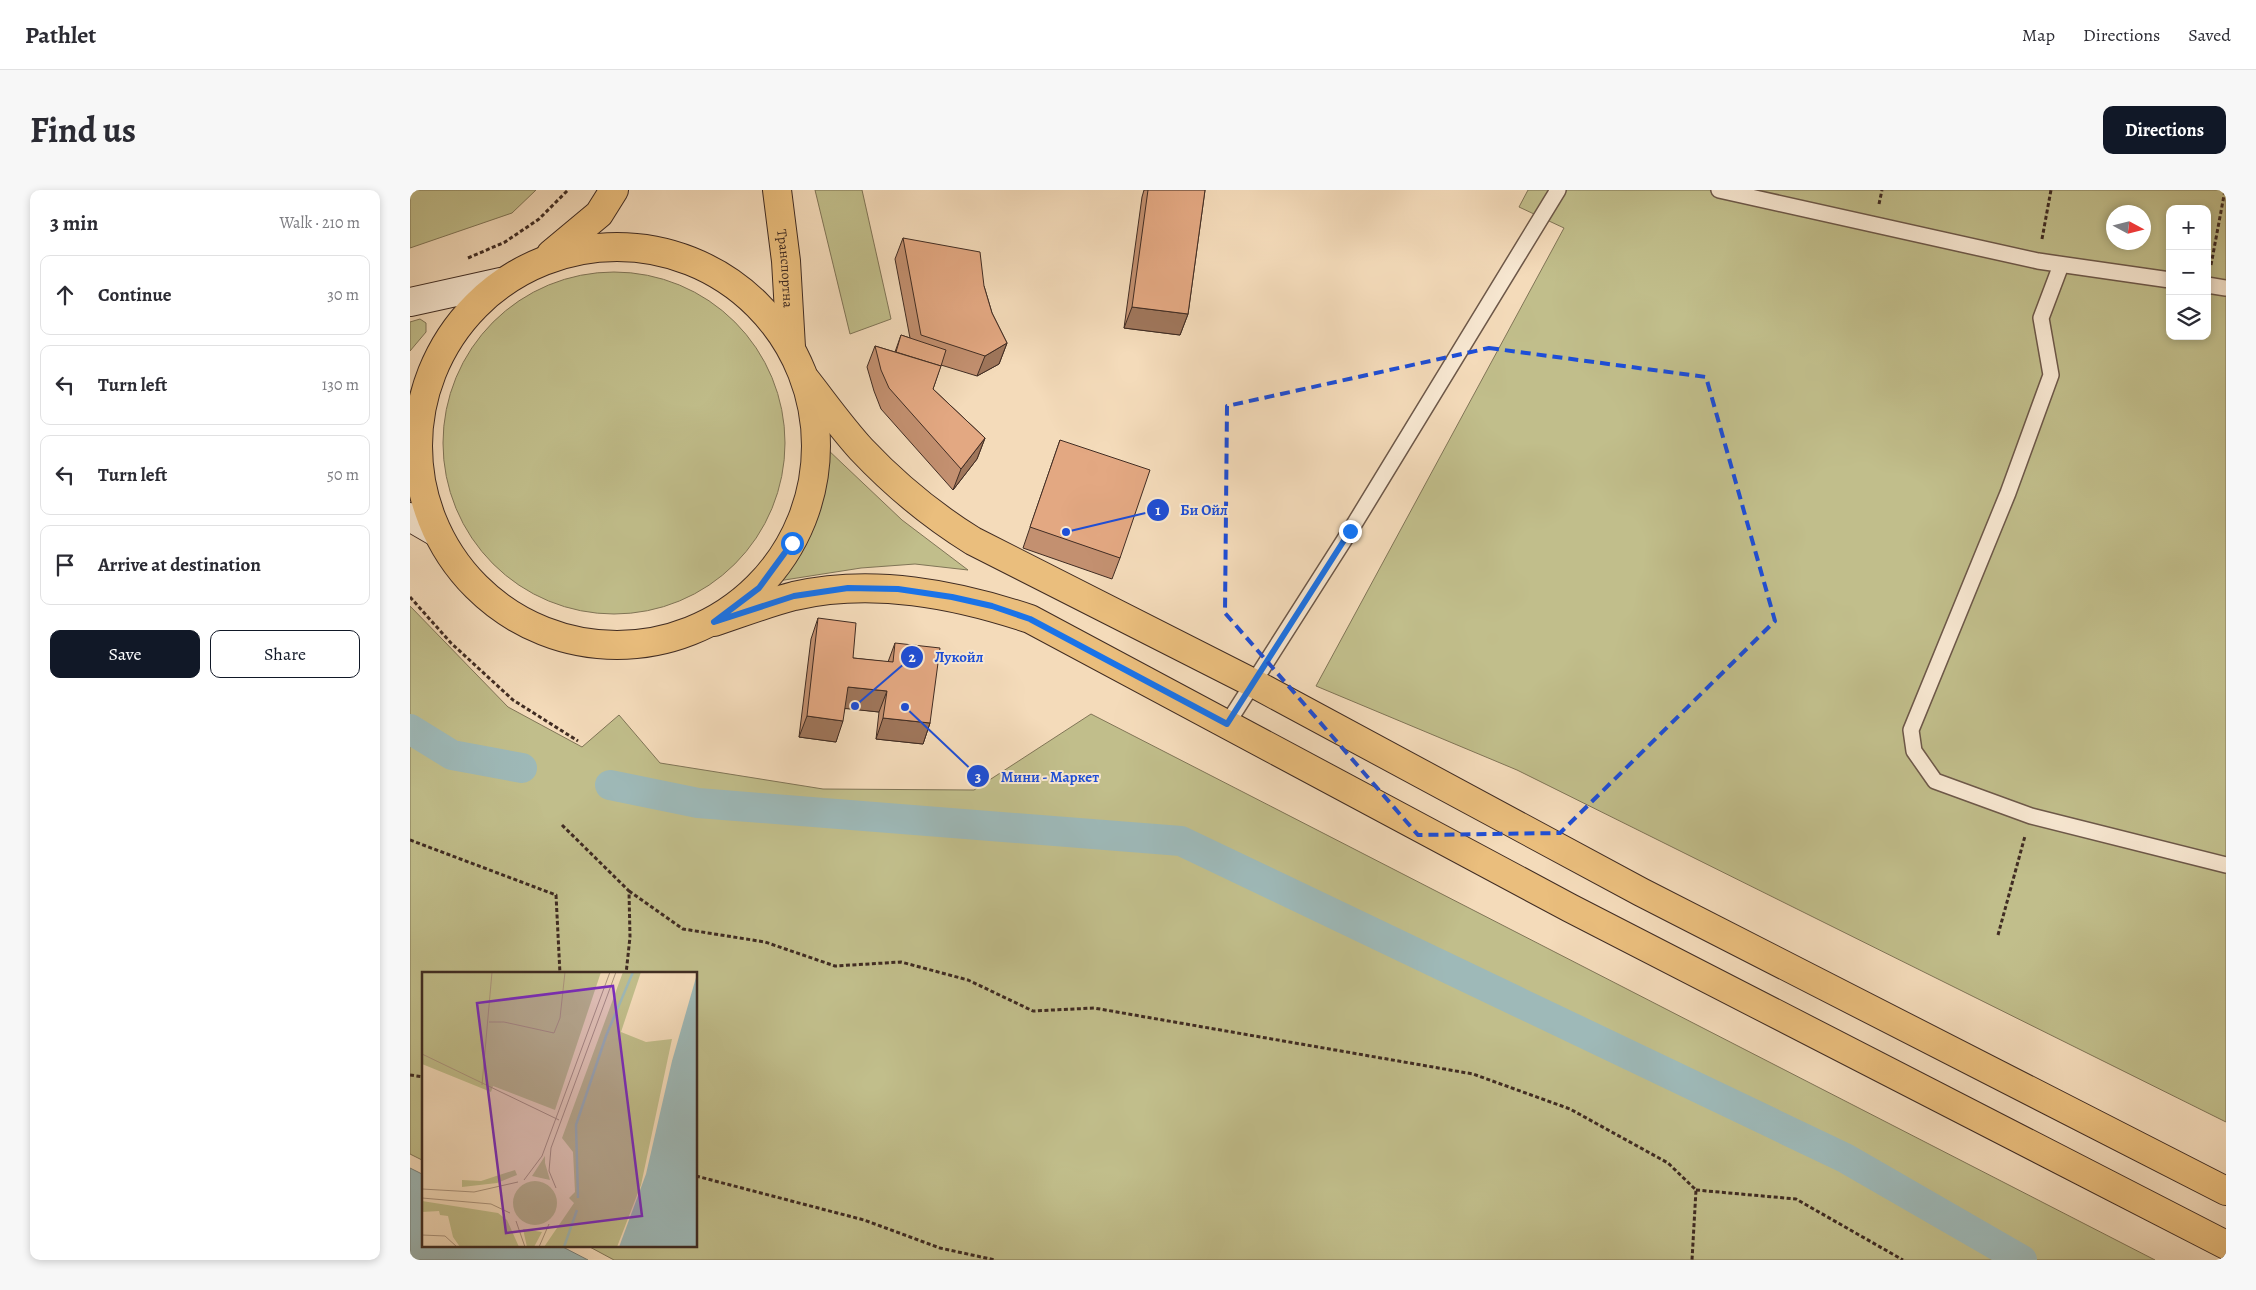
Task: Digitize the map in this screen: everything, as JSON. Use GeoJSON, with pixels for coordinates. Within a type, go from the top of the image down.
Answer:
{"type":"FeatureCollection","features":[{"type":"Feature","properties":{"kind":"main road"},"geometry":{"type":"LineString","coordinates":[[410,302],[501,282],[547,258],[599,214],[614,190]]}},
{"type":"Feature","properties":{"kind":"main road","name":"Транспортна"},"geometry":{"type":"LineString","coordinates":[[777,190],[786,261],[791,347]]}},
{"type":"Feature","properties":{"kind":"main road"},"geometry":{"type":"LineString","coordinates":[[547,258],[593,247],[640,246],[685,257],[728,278],[763,309],[791,347],[806,380],[817,435],[812,491],[792,543],[759,588],[714,622]]}},
{"type":"Feature","properties":{"kind":"main road"},"geometry":{"type":"LineString","coordinates":[[501,282],[461,321],[432,369],[418,423],[420,479],[436,532],[465,576],[504,612],[530,627],[558,638],[588,645],[626,647],[657,643],[794,596],[848,588],[898,589],[952,597],[992,606],[1030,619],[1570,908],[2226,1245]]}},
{"type":"Feature","properties":{"kind":"main road"},"geometry":{"type":"LineString","coordinates":[[806,380],[861,448],[937,519],[972,542],[1253,683],[1641,892],[2226,1191]]}},
{"type":"Feature","properties":{"kind":"main road"},"geometry":{"type":"LineString","coordinates":[[410,518],[436,532]]}},
{"type":"Feature","properties":{"kind":"lane"},"geometry":{"type":"LineString","coordinates":[[1227,724],[1350,531],[1558,190]]}},
{"type":"Feature","properties":{"kind":"lane"},"geometry":{"type":"LineString","coordinates":[[1719,190],[2038,261],[2166,279]]}},
{"type":"Feature","properties":{"kind":"lane"},"geometry":{"type":"LineString","coordinates":[[2061,265],[2041,318],[2051,375],[2008,493],[1911,730],[1914,751],[1935,781],[2031,816],[2226,864]]}},
{"type":"Feature","properties":{"kind":"lane"},"geometry":{"type":"LineString","coordinates":[[2211,286],[2226,288]]}},
{"type":"Feature","properties":{"kind":"path"},"geometry":{"type":"LineString","coordinates":[[465,260],[505,242],[539,219],[568,190]]}},
{"type":"Feature","properties":{"kind":"path"},"geometry":{"type":"LineString","coordinates":[[2038,261],[2051,190]]}},
{"type":"Feature","properties":{"kind":"path"},"geometry":{"type":"LineString","coordinates":[[2211,264],[2225,190]]}},
{"type":"Feature","properties":{"kind":"path"},"geometry":{"type":"LineString","coordinates":[[410,597],[451,643],[513,700],[578,740]]}},
{"type":"Feature","properties":{"kind":"path"},"geometry":{"type":"LineString","coordinates":[[1998,935],[2031,816]]}},
{"type":"Feature","properties":{"kind":"path"},"geometry":{"type":"LineString","coordinates":[[562,825],[629,891],[683,929],[766,942],[835,966],[901,962],[968,980],[1033,1011],[1094,1008],[1473,1074],[1570,1109],[1668,1164],[1696,1190],[1796,1199],[1903,1260]]}},
{"type":"Feature","properties":{"kind":"path"},"geometry":{"type":"LineString","coordinates":[[410,840],[556,895],[560,972]]}},
{"type":"Feature","properties":{"kind":"path"},"geometry":{"type":"LineString","coordinates":[[626,972],[630,937],[629,891]]}},
{"type":"Feature","properties":{"kind":"path"},"geometry":{"type":"LineString","coordinates":[[698,1177],[864,1220],[940,1248],[995,1260]]}},
{"type":"Feature","properties":{"kind":"path"},"geometry":{"type":"LineString","coordinates":[[1692,1260],[1696,1190]]}},
{"type":"Feature","properties":{"kind":"highlighted area"},"geometry":{"type":"Polygon","coordinates":[[[1489,348],[1706,377],[1775,621],[1560,833],[1418,835],[1225,613],[1227,406],[1489,348]]]}},
{"type":"Feature","properties":{"kind":"shaded area"},"geometry":{"type":"Polygon","coordinates":[[[410,190],[536,190],[512,213],[410,248],[410,190]]]}},
{"type":"Feature","properties":{"kind":"shaded area"},"geometry":{"type":"Polygon","coordinates":[[[815,190],[862,190],[891,319],[850,334],[815,190]]]}},
{"type":"Feature","properties":{"kind":"shaded area"},"geometry":{"type":"Polygon","coordinates":[[[1528,190],[2226,190],[2226,1122],[1517,770],[1316,686],[1564,228],[1519,207],[1528,190]]]}},
{"type":"Feature","properties":{"kind":"shaded area"},"geometry":{"type":"Polygon","coordinates":[[[597,272],[631,272],[664,279],[695,292],[723,310],[747,334],[765,362],[778,393],[785,426],[785,460],[782,476],[772,509],[757,538],[747,552],[723,576],[695,594],[664,607],[631,614],[597,614],[564,607],[533,594],[505,576],[481,552],[463,524],[450,493],[443,460],[443,426],[450,393],[463,362],[481,334],[505,310],[533,292],[564,279],[597,272]]]}},
{"type":"Feature","properties":{"kind":"shaded area"},"geometry":{"type":"Polygon","coordinates":[[[420,319],[426,323],[426,332],[410,351],[410,322],[420,319]]]}},
{"type":"Feature","properties":{"kind":"shaded area"},"geometry":{"type":"Polygon","coordinates":[[[826,448],[902,520],[968,570],[915,564],[861,568],[778,581],[803,545],[819,505],[826,448]]]}},
{"type":"Feature","properties":{"kind":"shaded area"},"geometry":{"type":"Polygon","coordinates":[[[410,606],[508,707],[582,747],[619,715],[660,763],[823,789],[974,790],[1091,714],[2155,1260],[614,1260],[592,1248],[698,1248],[698,972],[422,972],[422,1160],[410,1154],[410,606]]]}},
{"type":"Feature","properties":{"kind":"water"},"geometry":{"type":"Polygon","coordinates":[[[410,1168],[422,1174],[422,1248],[565,1248],[588,1260],[410,1260],[410,1168]]]}},
{"type":"Feature","properties":{"kind":"building"},"geometry":{"type":"Polygon","coordinates":[[[1148,190],[1205,190],[1188,314],[1132,307],[1148,190]]]}},
{"type":"Feature","properties":{"kind":"building"},"geometry":{"type":"Polygon","coordinates":[[[903,238],[980,252],[984,286],[992,313],[1007,343],[985,356],[921,335],[903,238]]]}},
{"type":"Feature","properties":{"kind":"building"},"geometry":{"type":"Polygon","coordinates":[[[901,335],[946,350],[941,366],[896,352],[901,335]]]}},
{"type":"Feature","properties":{"kind":"building"},"geometry":{"type":"Polygon","coordinates":[[[875,346],[941,366],[933,389],[985,438],[961,469],[889,388],[881,370],[875,346]]]}},
{"type":"Feature","properties":{"kind":"building"},"geometry":{"type":"Polygon","coordinates":[[[1060,440],[1150,470],[1120,558],[1030,527],[1060,440]]]}},
{"type":"Feature","properties":{"kind":"building"},"geometry":{"type":"Polygon","coordinates":[[[818,618],[856,623],[853,658],[893,662],[895,643],[940,648],[930,723],[883,718],[887,691],[848,687],[843,721],[807,716],[818,618]]]}},
{"type":"Feature","properties":{"kind":"waterway"},"geometry":{"type":"LineString","coordinates":[[410,729],[452,755],[522,768]]}},
{"type":"Feature","properties":{"kind":"waterway"},"geometry":{"type":"LineString","coordinates":[[610,785],[698,803],[1181,841],[1845,1158],[2022,1260]]}},
{"type":"Feature","properties":{"kind":"place","name":"Би Ойл"},"geometry":{"type":"Point","coordinates":[1066,532]}},
{"type":"Feature","properties":{"kind":"place","name":"Лукойл"},"geometry":{"type":"Point","coordinates":[855,706]}},
{"type":"Feature","properties":{"kind":"place","name":"Мини - Маркет"},"geometry":{"type":"Point","coordinates":[905,707]}},
{"type":"Feature","properties":{"kind":"route"},"geometry":{"type":"LineString","coordinates":[[792,543],[759,588],[714,622],[794,596],[848,588],[898,589],[952,597],[992,606],[1030,619],[1227,724],[1350,531]]}}]}
